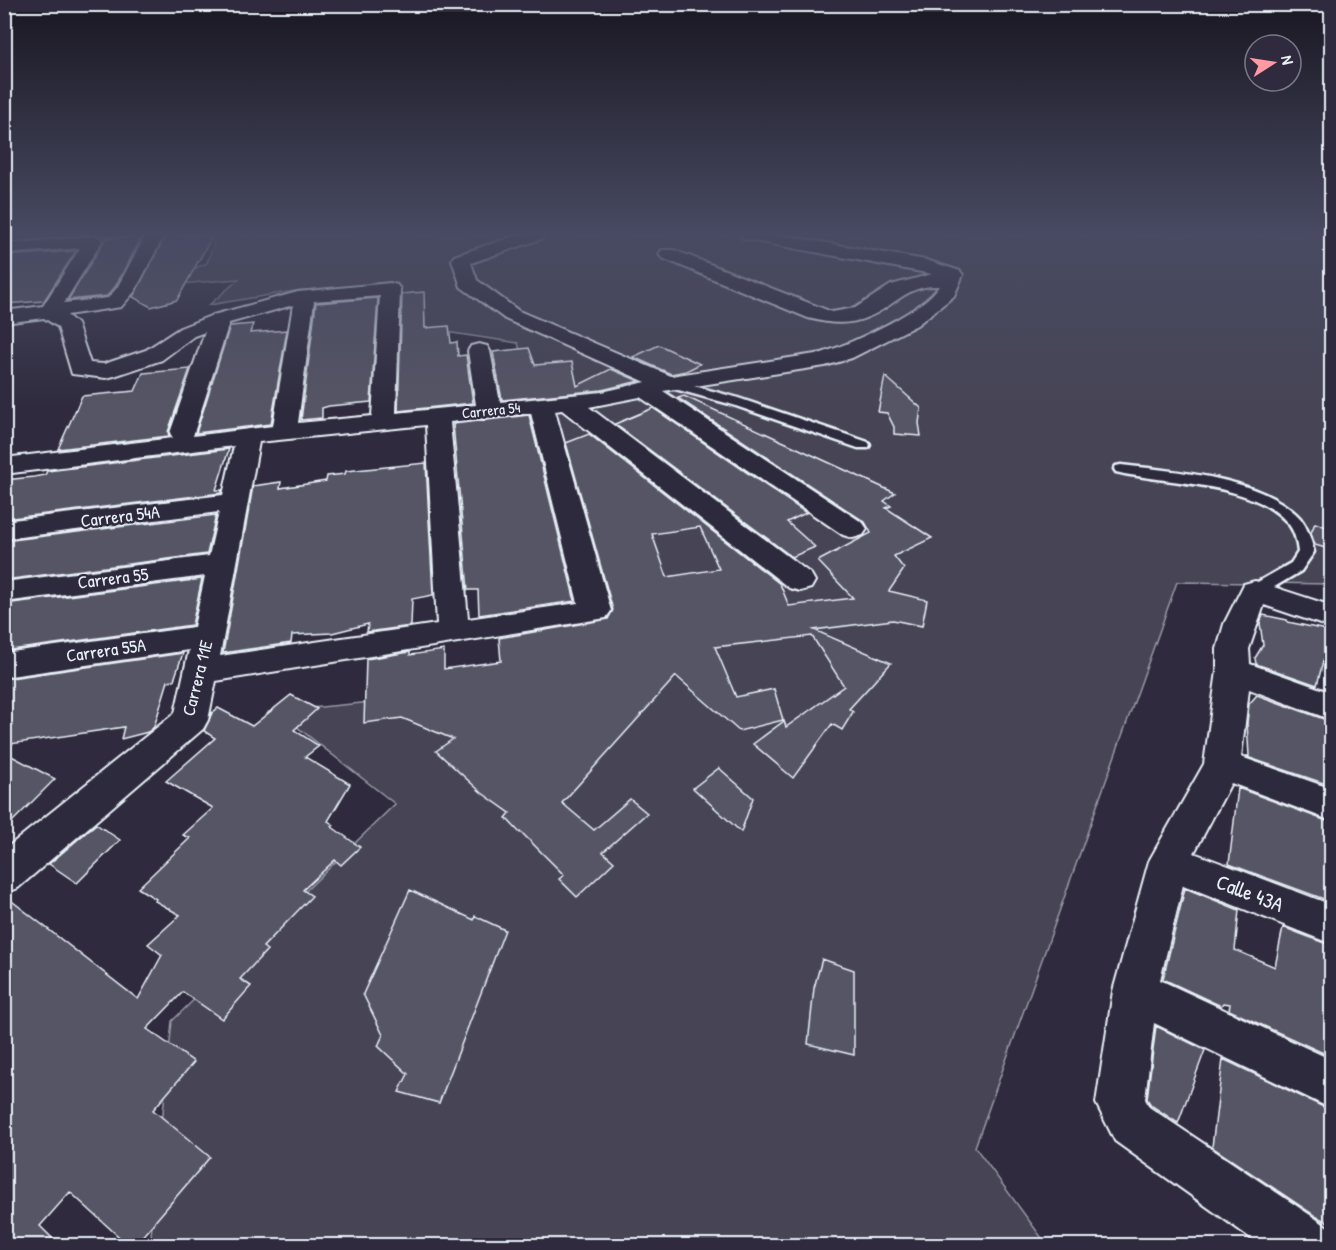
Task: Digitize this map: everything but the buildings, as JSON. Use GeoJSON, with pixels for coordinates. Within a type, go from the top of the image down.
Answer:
{"type":"FeatureCollection","features":[{"type":"Feature","properties":{"kind":"street"},"geometry":{"type":"LineString","coordinates":[[49,312],[61,293]]}},
{"type":"Feature","properties":{"kind":"street"},"geometry":{"type":"LineString","coordinates":[[4,317],[114,303],[123,293]]}},
{"type":"Feature","properties":{"kind":"street"},"geometry":{"type":"LineString","coordinates":[[49,312],[67,324],[78,354],[80,369],[106,371],[154,355],[187,332],[220,319],[305,296],[337,293]]}},
{"type":"Feature","properties":{"kind":"street"},"geometry":{"type":"LineString","coordinates":[[384,421],[390,293]]}},
{"type":"Feature","properties":{"kind":"street"},"geometry":{"type":"LineString","coordinates":[[482,293],[512,315],[668,383]]}},
{"type":"Feature","properties":{"kind":"street"},"geometry":{"type":"LineString","coordinates":[[766,293],[832,318],[861,313],[890,293]]}},
{"type":"Feature","properties":{"kind":"street","name":"Carrera 54"},"geometry":{"type":"LineString","coordinates":[[4,466],[248,436],[489,409],[602,399],[668,383],[825,359],[844,353],[910,321],[945,293]]}},
{"type":"Feature","properties":{"kind":"street"},"geometry":{"type":"LineString","coordinates":[[284,432],[305,296]]}},
{"type":"Feature","properties":{"kind":"street"},"geometry":{"type":"LineString","coordinates":[[182,434],[220,319]]}},
{"type":"Feature","properties":{"kind":"street"},"geometry":{"type":"LineString","coordinates":[[480,351],[489,409]]}},
{"type":"Feature","properties":{"kind":"street"},"geometry":{"type":"LineString","coordinates":[[642,388],[853,529]]}},
{"type":"Feature","properties":{"kind":"street"},"geometry":{"type":"LineString","coordinates":[[555,404],[800,581]]}},
{"type":"Feature","properties":{"kind":"street"},"geometry":{"type":"LineString","coordinates":[[200,671],[595,611],[555,404]]}},
{"type":"Feature","properties":{"kind":"street"},"geometry":{"type":"LineString","coordinates":[[437,415],[453,631]]}},
{"type":"Feature","properties":{"kind":"street","name":"Carrera 11E"},"geometry":{"type":"LineString","coordinates":[[4,875],[191,720],[248,436]]}},
{"type":"Feature","properties":{"kind":"street","name":"Carrera 54A"},"geometry":{"type":"LineString","coordinates":[[4,530],[235,502]]}},
{"type":"Feature","properties":{"kind":"street","name":"Carrera 55"},"geometry":{"type":"LineString","coordinates":[[4,592],[222,564]]}},
{"type":"Feature","properties":{"kind":"street"},"geometry":{"type":"LineString","coordinates":[[1309,1245],[1132,1124],[1120,1103],[1135,991],[1169,861],[1222,765],[1234,671],[1233,649],[1255,591],[1332,617]]}},
{"type":"Feature","properties":{"kind":"street","name":"Carrera 55A"},"geometry":{"type":"LineString","coordinates":[[4,665],[208,636]]}},
{"type":"Feature","properties":{"kind":"street"},"geometry":{"type":"LineString","coordinates":[[1234,671],[1332,707]]}},
{"type":"Feature","properties":{"kind":"street"},"geometry":{"type":"LineString","coordinates":[[1222,765],[1332,805]]}},
{"type":"Feature","properties":{"kind":"street","name":"Calle 43A"},"geometry":{"type":"LineString","coordinates":[[1169,861],[1332,926]]}},
{"type":"Feature","properties":{"kind":"street"},"geometry":{"type":"LineString","coordinates":[[1135,991],[1332,1085]]}},
{"type":"Feature","properties":{"kind":"lane"},"geometry":{"type":"LineString","coordinates":[[668,383],[734,401],[863,445]]}},
{"type":"Feature","properties":{"kind":"lane"},"geometry":{"type":"LineString","coordinates":[[1121,469],[1175,475],[1238,489],[1270,504],[1293,519],[1304,537],[1306,552],[1296,567],[1255,591]]}},
{"type":"Feature","properties":{"kind":"shaded area"},"geometry":{"type":"Polygon","coordinates":[[[222,293],[280,293],[209,305],[222,293]]]}},
{"type":"Feature","properties":{"kind":"shaded area"},"geometry":{"type":"Polygon","coordinates":[[[387,293],[1331,293],[1331,584],[1177,582],[975,1147],[1047,1245],[150,1246],[172,1021],[395,804],[297,727],[269,712],[414,698],[604,641],[518,343],[426,329],[387,293]]]}}]}
